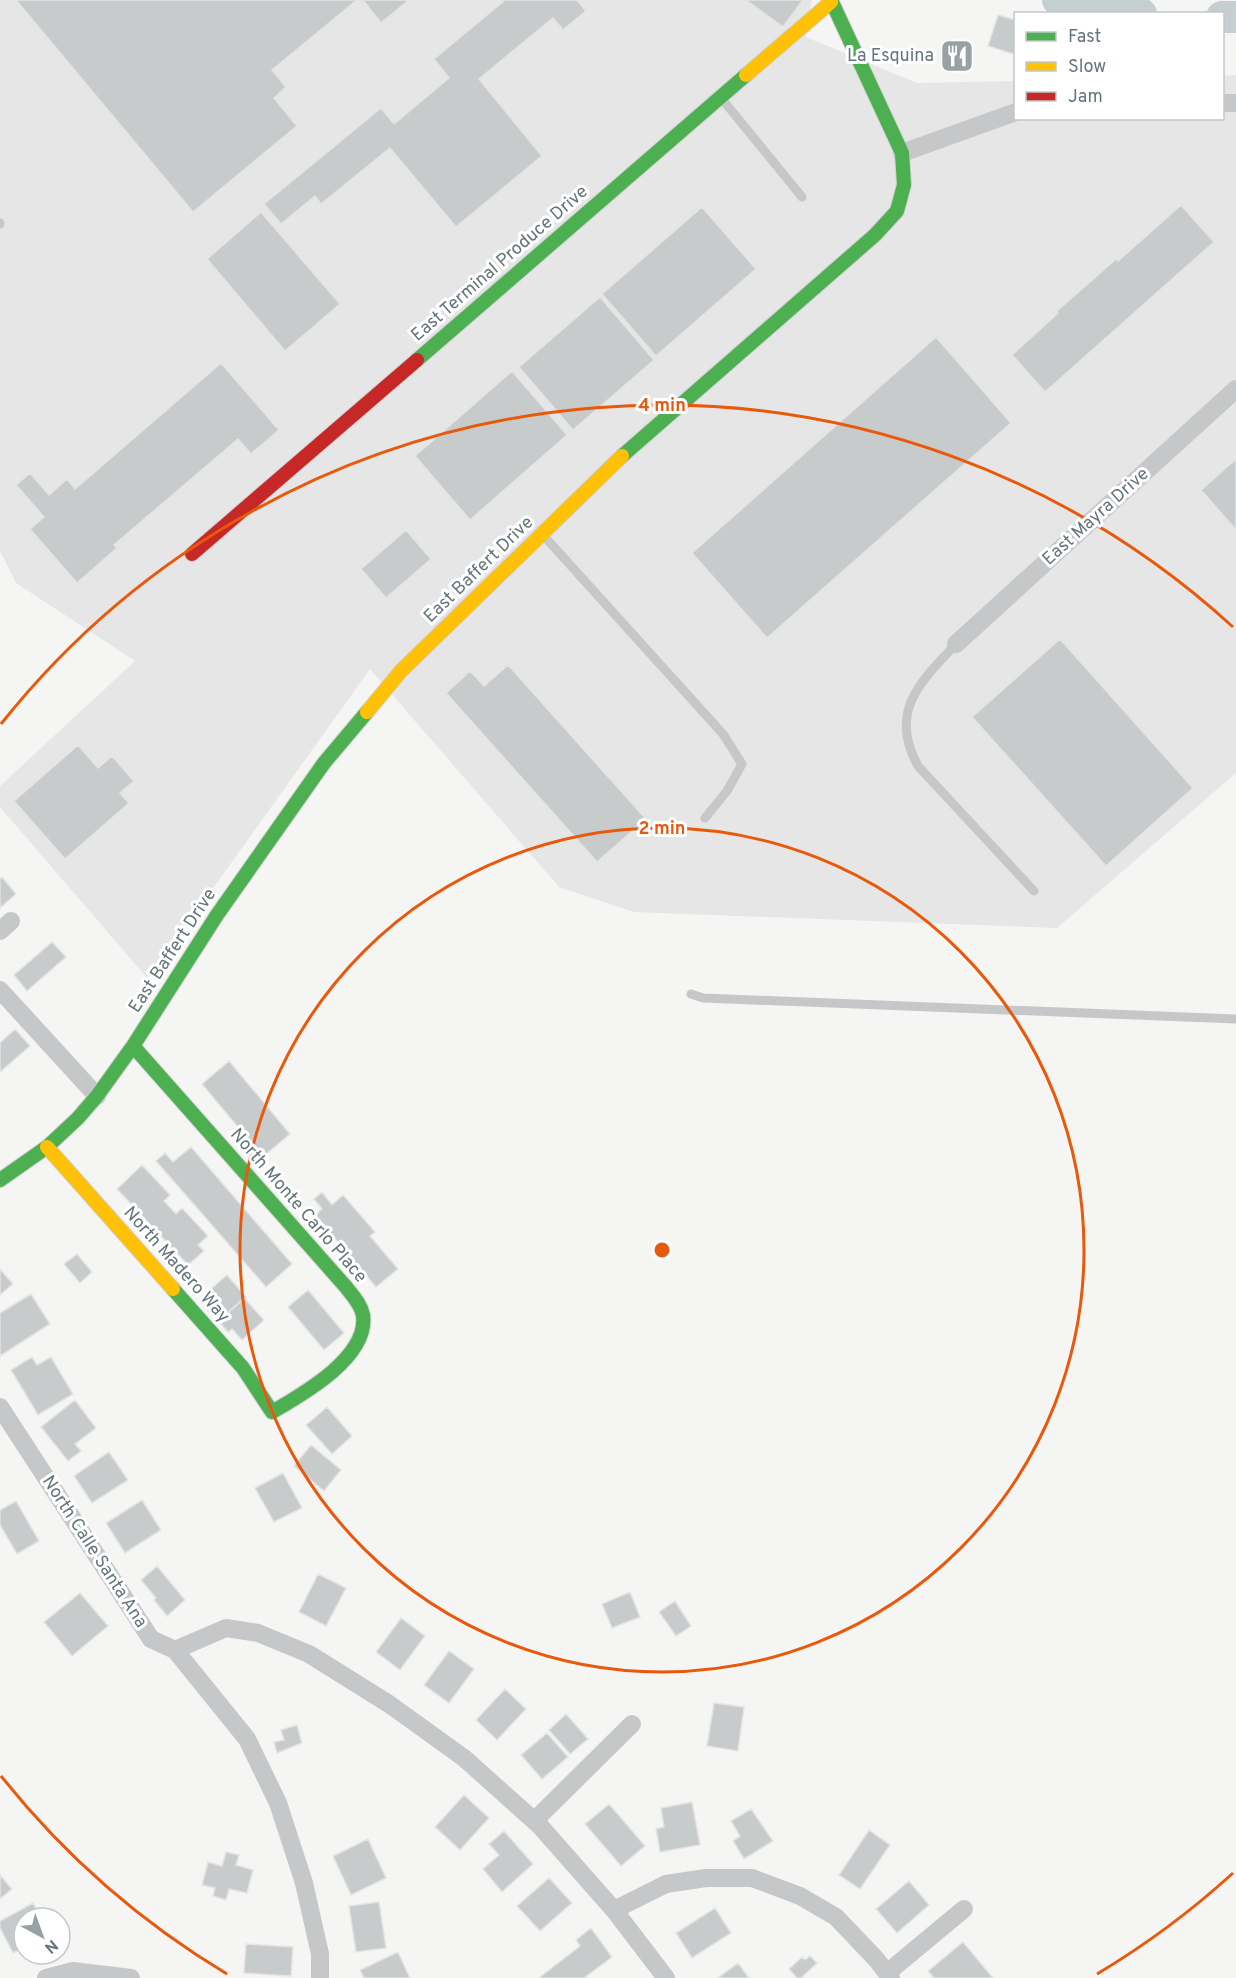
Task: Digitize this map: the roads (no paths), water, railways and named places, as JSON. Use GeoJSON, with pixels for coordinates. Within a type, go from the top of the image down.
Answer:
{"type":"FeatureCollection","features":[{"type":"Feature","properties":{"kind":"street","name":"East Terminal Produce Drive"},"geometry":{"type":"LineString","coordinates":[[192,554],[831,1]]}},
{"type":"Feature","properties":{"kind":"street","name":"East Baffert Drive"},"geometry":{"type":"LineString","coordinates":[[0,1180],[47,1147],[78,1118],[97,1096],[133,1046],[217,915],[324,763],[401,671],[630,448],[875,236],[897,211],[904,185],[902,153],[831,1]]}},
{"type":"Feature","properties":{"kind":"street"},"geometry":{"type":"LineString","coordinates":[[902,153],[1014,113]]}},
{"type":"Feature","properties":{"kind":"street","name":"East Mayra Drive"},"geometry":{"type":"LineString","coordinates":[[956,644],[1236,389]]}},
{"type":"Feature","properties":{"kind":"street"},"geometry":{"type":"LineString","coordinates":[[0,990],[97,1096]]}},
{"type":"Feature","properties":{"kind":"street","name":"North Monte Carlo Place"},"geometry":{"type":"LineString","coordinates":[[133,1046],[346,1287],[363,1312],[363,1330],[356,1345],[343,1361],[301,1396],[272,1412]]}},
{"type":"Feature","properties":{"kind":"street","name":"North Madero Way"},"geometry":{"type":"LineString","coordinates":[[47,1147],[243,1368],[272,1412]]}},
{"type":"Feature","properties":{"kind":"street","name":"North Calle Santa Ana"},"geometry":{"type":"LineString","coordinates":[[0,1407],[151,1639],[175,1650],[247,1739],[278,1803],[304,1883],[320,1954],[320,1978]]}},
{"type":"Feature","properties":{"kind":"street"},"geometry":{"type":"LineString","coordinates":[[175,1650],[226,1629],[258,1633],[309,1654],[389,1704],[455,1751],[534,1821],[614,1910],[666,1978]]}},
{"type":"Feature","properties":{"kind":"street"},"geometry":{"type":"LineString","coordinates":[[534,1821],[632,1724]]}},
{"type":"Feature","properties":{"kind":"street"},"geometry":{"type":"LineString","coordinates":[[614,1910],[666,1884],[706,1878],[752,1878],[800,1896],[836,1917],[889,1975],[964,1909]]}},
{"type":"Feature","properties":{"kind":"street"},"geometry":{"type":"LineString","coordinates":[[46,1978],[73,1971],[131,1978]]}},
{"type":"Feature","properties":{"kind":"lane"},"geometry":{"type":"LineString","coordinates":[[721,97],[802,197]]}},
{"type":"Feature","properties":{"kind":"lane"},"geometry":{"type":"LineString","coordinates":[[542,534],[723,734],[742,764],[728,791],[705,818]]}},
{"type":"Feature","properties":{"kind":"lane"},"geometry":{"type":"LineString","coordinates":[[956,644],[930,672],[908,706],[906,733],[909,750],[918,766],[1034,891]]}},
{"type":"Feature","properties":{"kind":"lane"},"geometry":{"type":"LineString","coordinates":[[691,994],[703,998],[1236,1018]]}},
{"type":"Feature","properties":{"kind":"waterway"},"geometry":{"type":"LineString","coordinates":[[1058,0],[1090,8],[1124,12]]}},
{"type":"Feature","properties":{"kind":"waterway"},"geometry":{"type":"LineString","coordinates":[[1224,17],[1236,17]]}},
{"type":"Feature","properties":{"kind":"place","name":"La Esquina"},"geometry":{"type":"Point","coordinates":[957,56]}}]}
